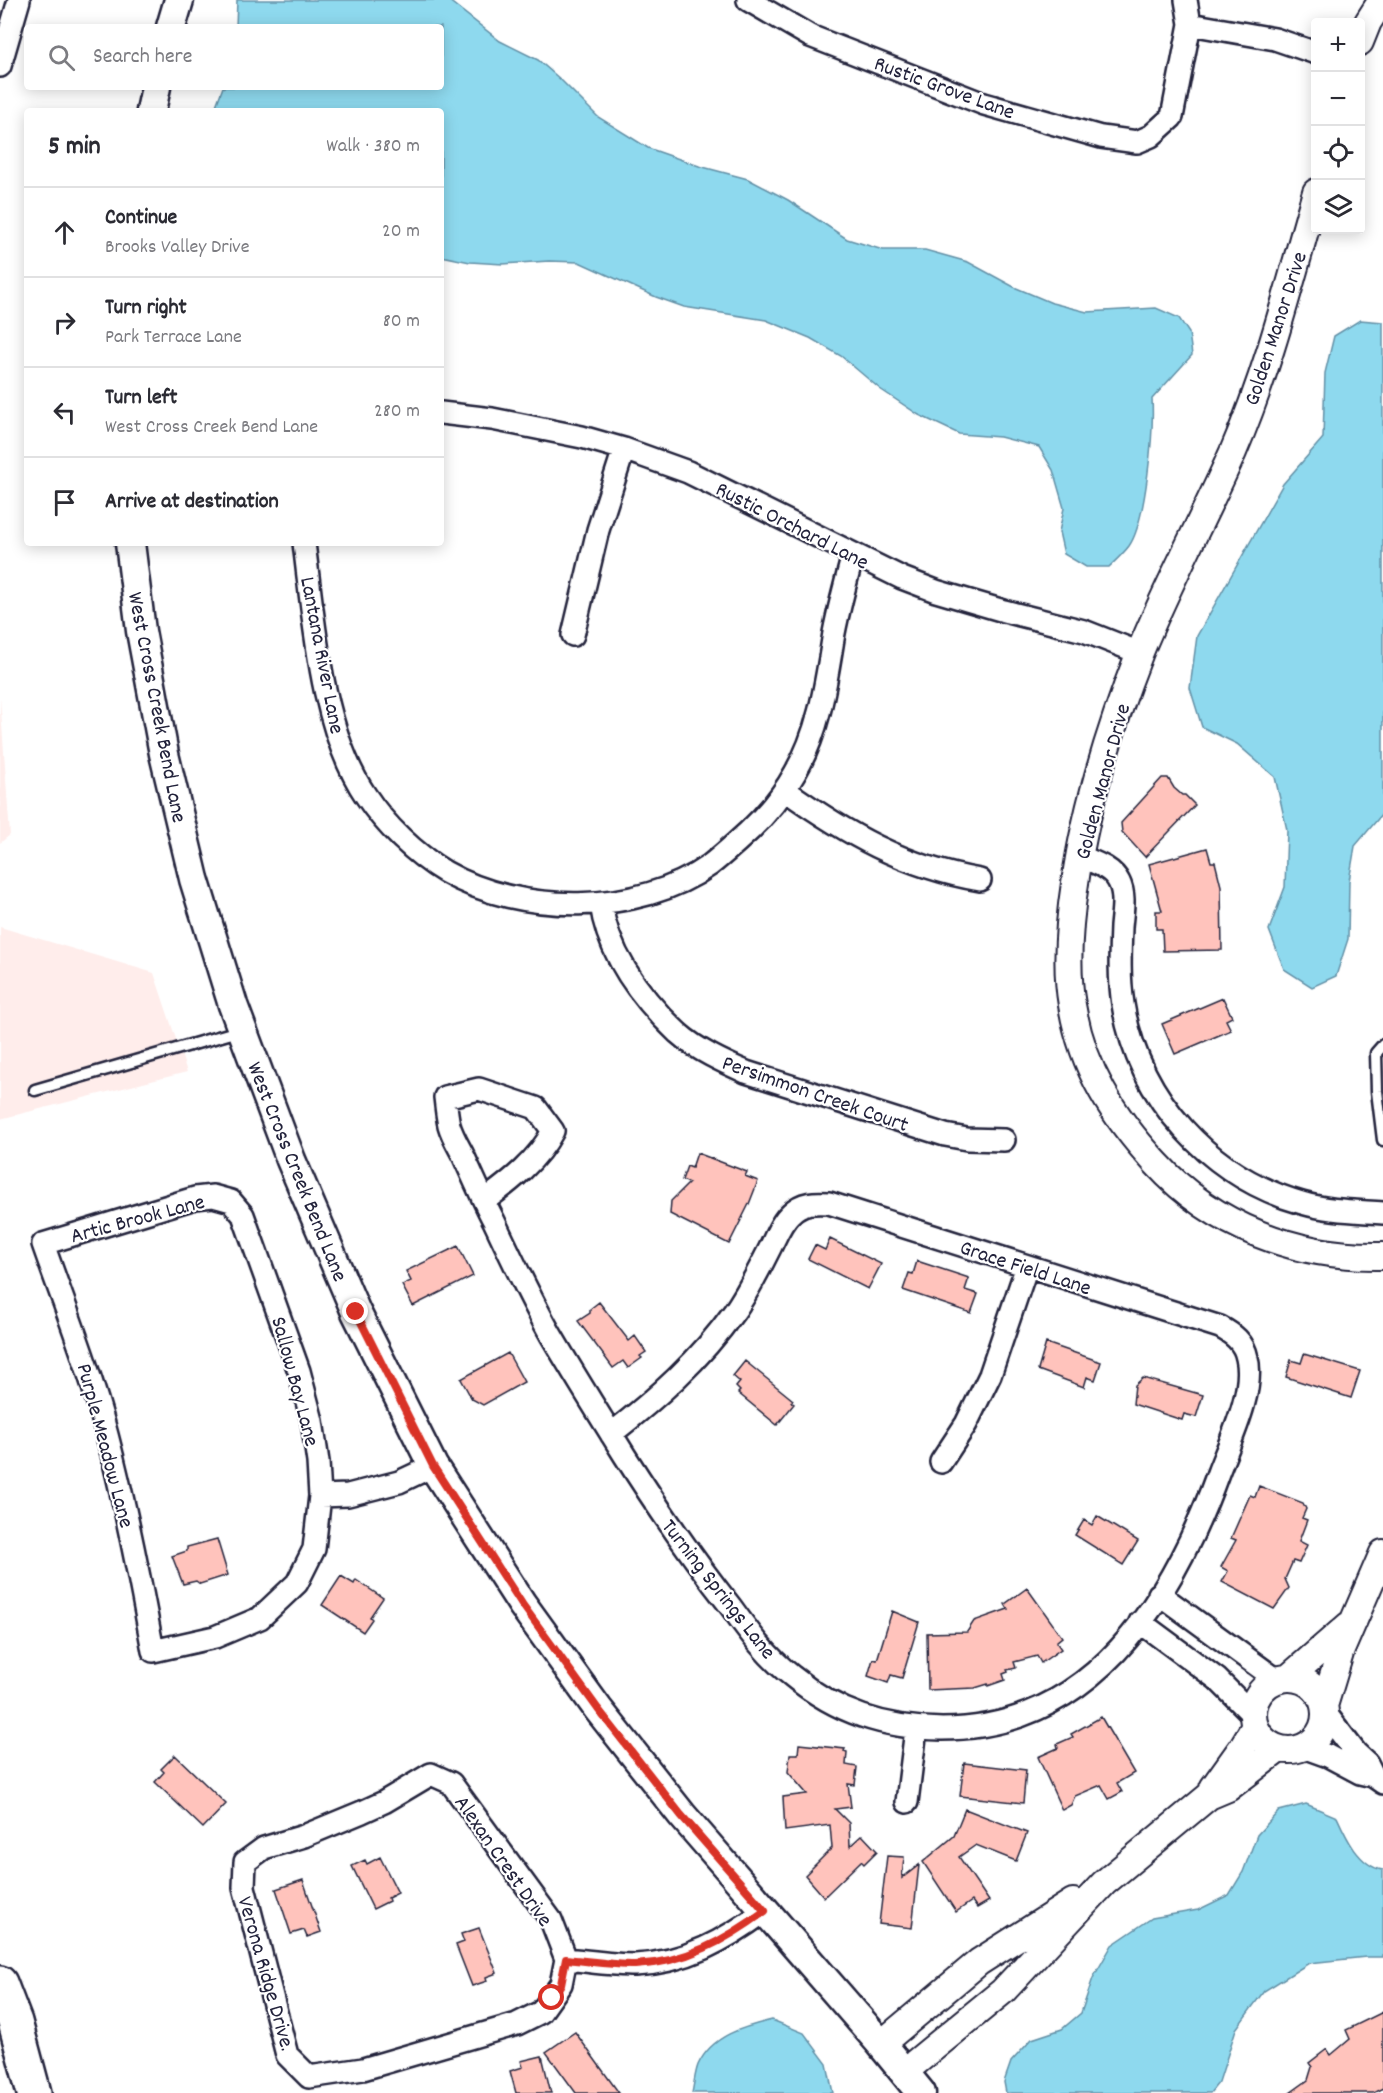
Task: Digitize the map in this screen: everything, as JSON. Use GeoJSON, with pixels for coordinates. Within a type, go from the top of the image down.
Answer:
{"type":"FeatureCollection","features":[{"type":"Feature","properties":{"kind":"main road"},"geometry":{"type":"LineString","coordinates":[[172,24],[179,0]]}},
{"type":"Feature","properties":{"kind":"main road"},"geometry":{"type":"LineString","coordinates":[[152,108],[155,90]]}},
{"type":"Feature","properties":{"kind":"main road","name":"West Cross Creek Bend Lane"},"geometry":{"type":"LineString","coordinates":[[130,546],[141,632],[167,765],[194,879],[242,1030],[291,1160],[356,1312],[433,1466],[522,1604],[598,1709],[681,1815],[913,2083]]}},
{"type":"Feature","properties":{"kind":"main road"},"geometry":{"type":"LineString","coordinates":[[0,1983],[15,2022],[34,2093]]}},
{"type":"Feature","properties":{"kind":"street"},"geometry":{"type":"LineString","coordinates":[[0,66],[3,37],[19,0]]}},
{"type":"Feature","properties":{"kind":"street","name":"Rustic Grove Lane"},"geometry":{"type":"LineString","coordinates":[[748,0],[810,36],[984,104],[1101,137],[1137,142],[1151,136],[1172,117],[1190,24]]}},
{"type":"Feature","properties":{"kind":"street"},"geometry":{"type":"LineString","coordinates":[[1186,0],[1190,24],[1275,39],[1311,51]]}},
{"type":"Feature","properties":{"kind":"street"},"geometry":{"type":"LineString","coordinates":[[1365,30],[1382,0]]}},
{"type":"Feature","properties":{"kind":"street","name":"Golden Manor Drive"},"geometry":{"type":"LineString","coordinates":[[1311,209],[1277,327],[1234,449],[1140,652],[1097,780],[1079,856],[1072,906],[1069,957],[1072,1005],[1084,1053],[1104,1097],[1127,1131],[1164,1172],[1198,1201],[1237,1225],[1286,1245],[1332,1254],[1383,1256]]}},
{"type":"Feature","properties":{"kind":"street","name":"Rustic Orchard Lane"},"geometry":{"type":"LineString","coordinates":[[444,413],[533,426],[624,449],[688,471],[853,555],[936,591],[1084,632],[1140,652]]}},
{"type":"Feature","properties":{"kind":"street"},"geometry":{"type":"LineString","coordinates":[[573,635],[598,530],[624,449]]}},
{"type":"Feature","properties":{"kind":"street","name":"Lantana River Lane"},"geometry":{"type":"LineString","coordinates":[[303,546],[333,722],[343,752],[365,795],[390,826],[444,872],[472,884],[528,900],[579,905],[601,904],[655,892],[709,866],[752,829],[776,803],[795,774],[810,744],[820,714],[841,600],[853,555]]}},
{"type":"Feature","properties":{"kind":"street"},"geometry":{"type":"LineString","coordinates":[[785,790],[836,825],[892,855],[953,875],[980,880]]}},
{"type":"Feature","properties":{"kind":"street"},"geometry":{"type":"LineString","coordinates":[[1079,856],[1114,874],[1120,884],[1123,896],[1120,961],[1123,1005],[1134,1046],[1148,1078],[1168,1110],[1199,1146],[1228,1168],[1261,1188],[1302,1203],[1342,1211],[1383,1213]]}},
{"type":"Feature","properties":{"kind":"street","name":"Persimmon Creek Court"},"geometry":{"type":"LineString","coordinates":[[601,904],[604,922],[615,950],[645,998],[679,1033],[721,1061],[746,1072],[933,1132],[967,1139],[1004,1140]]}},
{"type":"Feature","properties":{"kind":"street","name":"Turning Springs Lane"},"geometry":{"type":"LineString","coordinates":[[484,1201],[514,1178],[544,1149],[553,1131],[536,1108],[479,1089],[445,1097],[450,1127],[484,1201],[550,1333],[611,1434],[665,1518],[712,1584],[763,1649],[790,1675],[816,1694],[848,1712],[880,1723],[916,1729],[951,1729],[989,1725],[1021,1716],[1057,1701],[1094,1675],[1116,1654],[1159,1594],[1181,1558],[1207,1504],[1245,1398],[1249,1373],[1243,1346]]}},
{"type":"Feature","properties":{"kind":"street","name":"Artic Brook Lane"},"geometry":{"type":"LineString","coordinates":[[43,1244],[195,1198],[213,1196],[231,1201]]}},
{"type":"Feature","properties":{"kind":"street","name":"Sallow Bay Lane"},"geometry":{"type":"LineString","coordinates":[[153,1651],[215,1637],[260,1618],[297,1583],[314,1549],[320,1496],[312,1421],[299,1371],[251,1232],[243,1215],[231,1201]]}},
{"type":"Feature","properties":{"kind":"street","name":"Grace Field Lane"},"geometry":{"type":"LineString","coordinates":[[611,1434],[659,1395],[704,1351],[734,1311],[759,1271],[783,1222],[803,1205],[817,1202],[829,1203],[1220,1328],[1233,1334],[1243,1346]]}},
{"type":"Feature","properties":{"kind":"street","name":"Purple Meadow Lane"},"geometry":{"type":"LineString","coordinates":[[43,1244],[81,1351],[107,1434],[133,1542],[153,1651]]}},
{"type":"Feature","properties":{"kind":"street"},"geometry":{"type":"LineString","coordinates":[[941,1462],[966,1424],[990,1375],[1028,1266]]}},
{"type":"Feature","properties":{"kind":"street"},"geometry":{"type":"LineString","coordinates":[[320,1496],[348,1495],[399,1482],[433,1466]]}},
{"type":"Feature","properties":{"kind":"street"},"geometry":{"type":"LineString","coordinates":[[913,2083],[1104,1883],[1209,1796],[1228,1788],[1291,1748],[1313,1740],[1321,1731],[1324,1709],[1341,1650],[1383,1553]]}},
{"type":"Feature","properties":{"kind":"street"},"geometry":{"type":"LineString","coordinates":[[1159,1594],[1283,1679],[1300,1680],[1311,1686],[1319,1695],[1324,1709],[1378,1779]]}},
{"type":"Feature","properties":{"kind":"street"},"geometry":{"type":"LineString","coordinates":[[1209,1796],[1254,1721],[1254,1704],[1259,1694],[1267,1686],[1283,1679],[1353,1621]]}},
{"type":"Feature","properties":{"kind":"street"},"geometry":{"type":"LineString","coordinates":[[1140,1622],[1216,1679],[1254,1721],[1260,1736],[1269,1744],[1337,1760],[1360,1773],[1378,1779]]}},
{"type":"Feature","properties":{"kind":"street"},"geometry":{"type":"LineString","coordinates":[[907,1802],[916,1729]]}},
{"type":"Feature","properties":{"kind":"street","name":"Verona Ridge Drive."},"geometry":{"type":"LineString","coordinates":[[431,1774],[384,1802],[304,1836],[264,1848],[245,1862],[244,1887],[287,2055],[309,2077],[363,2069],[525,2020],[541,2012],[552,1998],[561,1984],[566,1959]]}},
{"type":"Feature","properties":{"kind":"street","name":"Alexan Crest Drive"},"geometry":{"type":"LineString","coordinates":[[431,1774],[451,1783],[471,1810],[551,1920],[566,1959]]}},
{"type":"Feature","properties":{"kind":"street"},"geometry":{"type":"LineString","coordinates":[[881,2044],[979,1962],[1104,1883]]}},
{"type":"Feature","properties":{"kind":"street"},"geometry":{"type":"LineString","coordinates":[[566,1959],[634,1965],[662,1962],[701,1951],[739,1930],[765,1911]]}},
{"type":"Feature","properties":{"kind":"lane"},"geometry":{"type":"LineString","coordinates":[[35,1090],[242,1030]]}},
{"type":"Feature","properties":{"kind":"lane"},"geometry":{"type":"LineString","coordinates":[[1383,1045],[1376,1053],[1377,1091],[1383,1140]]}},
{"type":"Feature","properties":{"kind":"shaded area"},"geometry":{"type":"Polygon","coordinates":[[[0,697],[10,835],[0,843],[0,697]]]}},
{"type":"Feature","properties":{"kind":"shaded area"},"geometry":{"type":"Polygon","coordinates":[[[0,927],[154,973],[187,1072],[0,1119],[0,927]]]}},
{"type":"Feature","properties":{"kind":"water"},"geometry":{"type":"Polygon","coordinates":[[[237,0],[448,0],[500,41],[538,60],[598,117],[648,148],[699,166],[748,179],[788,200],[847,239],[883,250],[925,250],[968,262],[1014,287],[1052,303],[1087,312],[1156,308],[1179,318],[1189,333],[1192,355],[1152,399],[1148,475],[1140,517],[1129,546],[1109,567],[1086,567],[1064,554],[1059,532],[1064,508],[1053,470],[1039,447],[1000,437],[959,434],[919,415],[880,389],[841,356],[810,338],[766,320],[684,307],[656,297],[579,262],[503,264],[470,262],[444,257],[444,108],[215,108],[222,90],[444,90],[444,24],[236,24],[237,0]]]}},
{"type":"Feature","properties":{"kind":"water"},"geometry":{"type":"Polygon","coordinates":[[[1360,320],[1383,322],[1383,813],[1355,846],[1349,881],[1348,939],[1336,976],[1312,987],[1284,969],[1269,930],[1285,887],[1287,830],[1275,777],[1237,744],[1202,727],[1190,688],[1197,636],[1283,484],[1323,438],[1325,373],[1334,336],[1360,320]]]}},
{"type":"Feature","properties":{"kind":"water"},"geometry":{"type":"Polygon","coordinates":[[[1306,1804],[1337,1817],[1349,1842],[1360,1857],[1383,1870],[1383,1957],[1309,1963],[1264,1991],[1236,2029],[1219,2082],[1210,2093],[1006,2093],[1004,2082],[1011,2062],[1032,2039],[1062,2029],[1081,2013],[1093,1978],[1112,1945],[1152,1918],[1198,1910],[1229,1895],[1243,1872],[1257,1835],[1279,1811],[1306,1804]]]}},
{"type":"Feature","properties":{"kind":"water"},"geometry":{"type":"Polygon","coordinates":[[[772,2020],[804,2033],[827,2064],[833,2093],[692,2093],[698,2065],[711,2046],[740,2029],[772,2020]]]}},
{"type":"Feature","properties":{"kind":"building"},"geometry":{"type":"Polygon","coordinates":[[[1162,778],[1168,778],[1174,788],[1195,805],[1145,857],[1122,832],[1121,823],[1162,778]]]}},
{"type":"Feature","properties":{"kind":"building"},"geometry":{"type":"Polygon","coordinates":[[[1207,848],[1211,862],[1215,862],[1221,886],[1222,950],[1163,951],[1162,929],[1156,929],[1156,911],[1162,911],[1149,864],[1207,848]]]}},
{"type":"Feature","properties":{"kind":"building"},"geometry":{"type":"Polygon","coordinates":[[[1223,998],[1232,1017],[1226,1020],[1231,1030],[1175,1054],[1162,1024],[1223,998]]]}},
{"type":"Feature","properties":{"kind":"building"},"geometry":{"type":"Polygon","coordinates":[[[697,1153],[747,1172],[745,1176],[758,1181],[729,1244],[670,1214],[671,1201],[689,1183],[682,1180],[687,1166],[692,1168],[697,1153]]]}},
{"type":"Feature","properties":{"kind":"building"},"geometry":{"type":"Polygon","coordinates":[[[830,1239],[881,1264],[868,1289],[808,1259],[815,1245],[825,1250],[830,1239]]]}},
{"type":"Feature","properties":{"kind":"building"},"geometry":{"type":"Polygon","coordinates":[[[458,1246],[473,1276],[413,1306],[402,1285],[411,1281],[406,1271],[458,1246]]]}},
{"type":"Feature","properties":{"kind":"building"},"geometry":{"type":"Polygon","coordinates":[[[917,1261],[969,1278],[965,1290],[978,1294],[971,1313],[903,1290],[909,1273],[913,1274],[917,1261]]]}},
{"type":"Feature","properties":{"kind":"building"},"geometry":{"type":"Polygon","coordinates":[[[599,1302],[629,1341],[635,1336],[646,1352],[640,1356],[642,1358],[628,1368],[623,1361],[613,1368],[578,1321],[590,1313],[590,1309],[599,1302]]]}},
{"type":"Feature","properties":{"kind":"building"},"geometry":{"type":"Polygon","coordinates":[[[1046,1343],[1101,1362],[1095,1380],[1087,1377],[1084,1387],[1038,1370],[1046,1343]]]}},
{"type":"Feature","properties":{"kind":"building"},"geometry":{"type":"Polygon","coordinates":[[[508,1353],[524,1382],[483,1405],[472,1399],[461,1379],[508,1353]]]}},
{"type":"Feature","properties":{"kind":"building"},"geometry":{"type":"Polygon","coordinates":[[[1304,1354],[1360,1371],[1351,1398],[1286,1377],[1291,1360],[1301,1363],[1304,1354]]]}},
{"type":"Feature","properties":{"kind":"building"},"geometry":{"type":"Polygon","coordinates":[[[745,1361],[793,1400],[791,1402],[794,1404],[777,1425],[738,1393],[740,1391],[736,1387],[740,1382],[733,1376],[745,1361]]]}},
{"type":"Feature","properties":{"kind":"building"},"geometry":{"type":"Polygon","coordinates":[[[1143,1378],[1203,1395],[1196,1417],[1184,1414],[1182,1420],[1133,1404],[1135,1385],[1143,1378]]]}},
{"type":"Feature","properties":{"kind":"building"},"geometry":{"type":"Polygon","coordinates":[[[1259,1486],[1303,1503],[1306,1509],[1302,1518],[1307,1520],[1299,1541],[1307,1545],[1299,1563],[1293,1561],[1285,1579],[1289,1588],[1274,1609],[1222,1582],[1228,1571],[1221,1567],[1236,1540],[1231,1538],[1250,1495],[1255,1497],[1259,1486]]]}},
{"type":"Feature","properties":{"kind":"building"},"geometry":{"type":"Polygon","coordinates":[[[1097,1516],[1138,1541],[1123,1565],[1075,1535],[1084,1520],[1092,1525],[1097,1516]]]}},
{"type":"Feature","properties":{"kind":"building"},"geometry":{"type":"Polygon","coordinates":[[[217,1539],[228,1575],[200,1584],[196,1581],[183,1584],[172,1556],[187,1551],[187,1547],[217,1539]]]}},
{"type":"Feature","properties":{"kind":"building"},"geometry":{"type":"Polygon","coordinates":[[[341,1576],[354,1584],[356,1580],[383,1598],[363,1632],[322,1605],[341,1576]]]}},
{"type":"Feature","properties":{"kind":"building"},"geometry":{"type":"Polygon","coordinates":[[[1027,1588],[1062,1637],[1056,1642],[1061,1649],[1041,1663],[1037,1656],[1014,1662],[1016,1668],[1007,1670],[1008,1672],[1003,1674],[1005,1680],[988,1686],[988,1684],[975,1688],[928,1690],[927,1633],[967,1632],[974,1621],[1008,1609],[1005,1604],[1027,1588]]]}},
{"type":"Feature","properties":{"kind":"building"},"geometry":{"type":"Polygon","coordinates":[[[892,1611],[919,1622],[902,1678],[891,1675],[888,1683],[868,1676],[873,1659],[877,1660],[892,1611]]]}},
{"type":"Feature","properties":{"kind":"building"},"geometry":{"type":"Polygon","coordinates":[[[1101,1717],[1134,1773],[1117,1783],[1122,1792],[1109,1799],[1101,1785],[1075,1796],[1071,1805],[1062,1810],[1038,1757],[1058,1748],[1057,1744],[1073,1737],[1071,1734],[1101,1717]]]}},
{"type":"Feature","properties":{"kind":"building"},"geometry":{"type":"Polygon","coordinates":[[[799,1744],[845,1749],[844,1751],[847,1752],[846,1765],[857,1767],[855,1785],[848,1784],[851,1807],[835,1809],[849,1823],[850,1846],[862,1835],[877,1851],[864,1864],[861,1861],[824,1897],[805,1875],[832,1848],[830,1825],[785,1831],[783,1797],[807,1794],[788,1772],[790,1754],[798,1754],[799,1744]]]}},
{"type":"Feature","properties":{"kind":"building"},"geometry":{"type":"Polygon","coordinates":[[[175,1755],[226,1804],[203,1828],[155,1782],[164,1772],[161,1769],[175,1755]]]}},
{"type":"Feature","properties":{"kind":"building"},"geometry":{"type":"Polygon","coordinates":[[[964,1763],[1026,1770],[1023,1803],[960,1796],[964,1763]]]}},
{"type":"Feature","properties":{"kind":"building"},"geometry":{"type":"Polygon","coordinates":[[[965,1809],[1027,1833],[1016,1861],[976,1845],[959,1857],[989,1901],[977,1908],[972,1901],[956,1912],[923,1862],[954,1836],[965,1809]]]}},
{"type":"Feature","properties":{"kind":"building"},"geometry":{"type":"Polygon","coordinates":[[[887,1856],[904,1857],[902,1878],[919,1865],[912,1928],[879,1924],[887,1856]]]}},
{"type":"Feature","properties":{"kind":"building"},"geometry":{"type":"Polygon","coordinates":[[[380,1857],[398,1893],[388,1898],[389,1901],[373,1909],[352,1866],[365,1860],[367,1864],[380,1857]]]}},
{"type":"Feature","properties":{"kind":"building"},"geometry":{"type":"Polygon","coordinates":[[[303,1880],[321,1932],[307,1937],[304,1930],[291,1934],[276,1889],[303,1880]]]}},
{"type":"Feature","properties":{"kind":"building"},"geometry":{"type":"Polygon","coordinates":[[[479,1928],[497,1973],[486,1977],[487,1981],[472,1986],[456,1945],[464,1942],[461,1934],[479,1928]]]}},
{"type":"Feature","properties":{"kind":"building"},"geometry":{"type":"Polygon","coordinates":[[[1383,2012],[1383,2088],[1373,2093],[1290,2093],[1308,2080],[1312,2067],[1309,2063],[1327,2049],[1331,2055],[1350,2039],[1346,2030],[1383,2012]]]}},
{"type":"Feature","properties":{"kind":"building"},"geometry":{"type":"Polygon","coordinates":[[[575,2032],[619,2093],[576,2093],[546,2052],[575,2032]]]}},
{"type":"Feature","properties":{"kind":"building"},"geometry":{"type":"Polygon","coordinates":[[[542,2056],[551,2093],[516,2093],[510,2071],[523,2067],[521,2061],[542,2056]]]}},
{"type":"Feature","properties":{"kind":"route"},"geometry":{"type":"LineString","coordinates":[[356,1312],[433,1466],[522,1604],[598,1709],[681,1815],[765,1911],[739,1930],[701,1951],[662,1962],[634,1965],[566,1959],[561,1984],[552,1998]]}}]}
